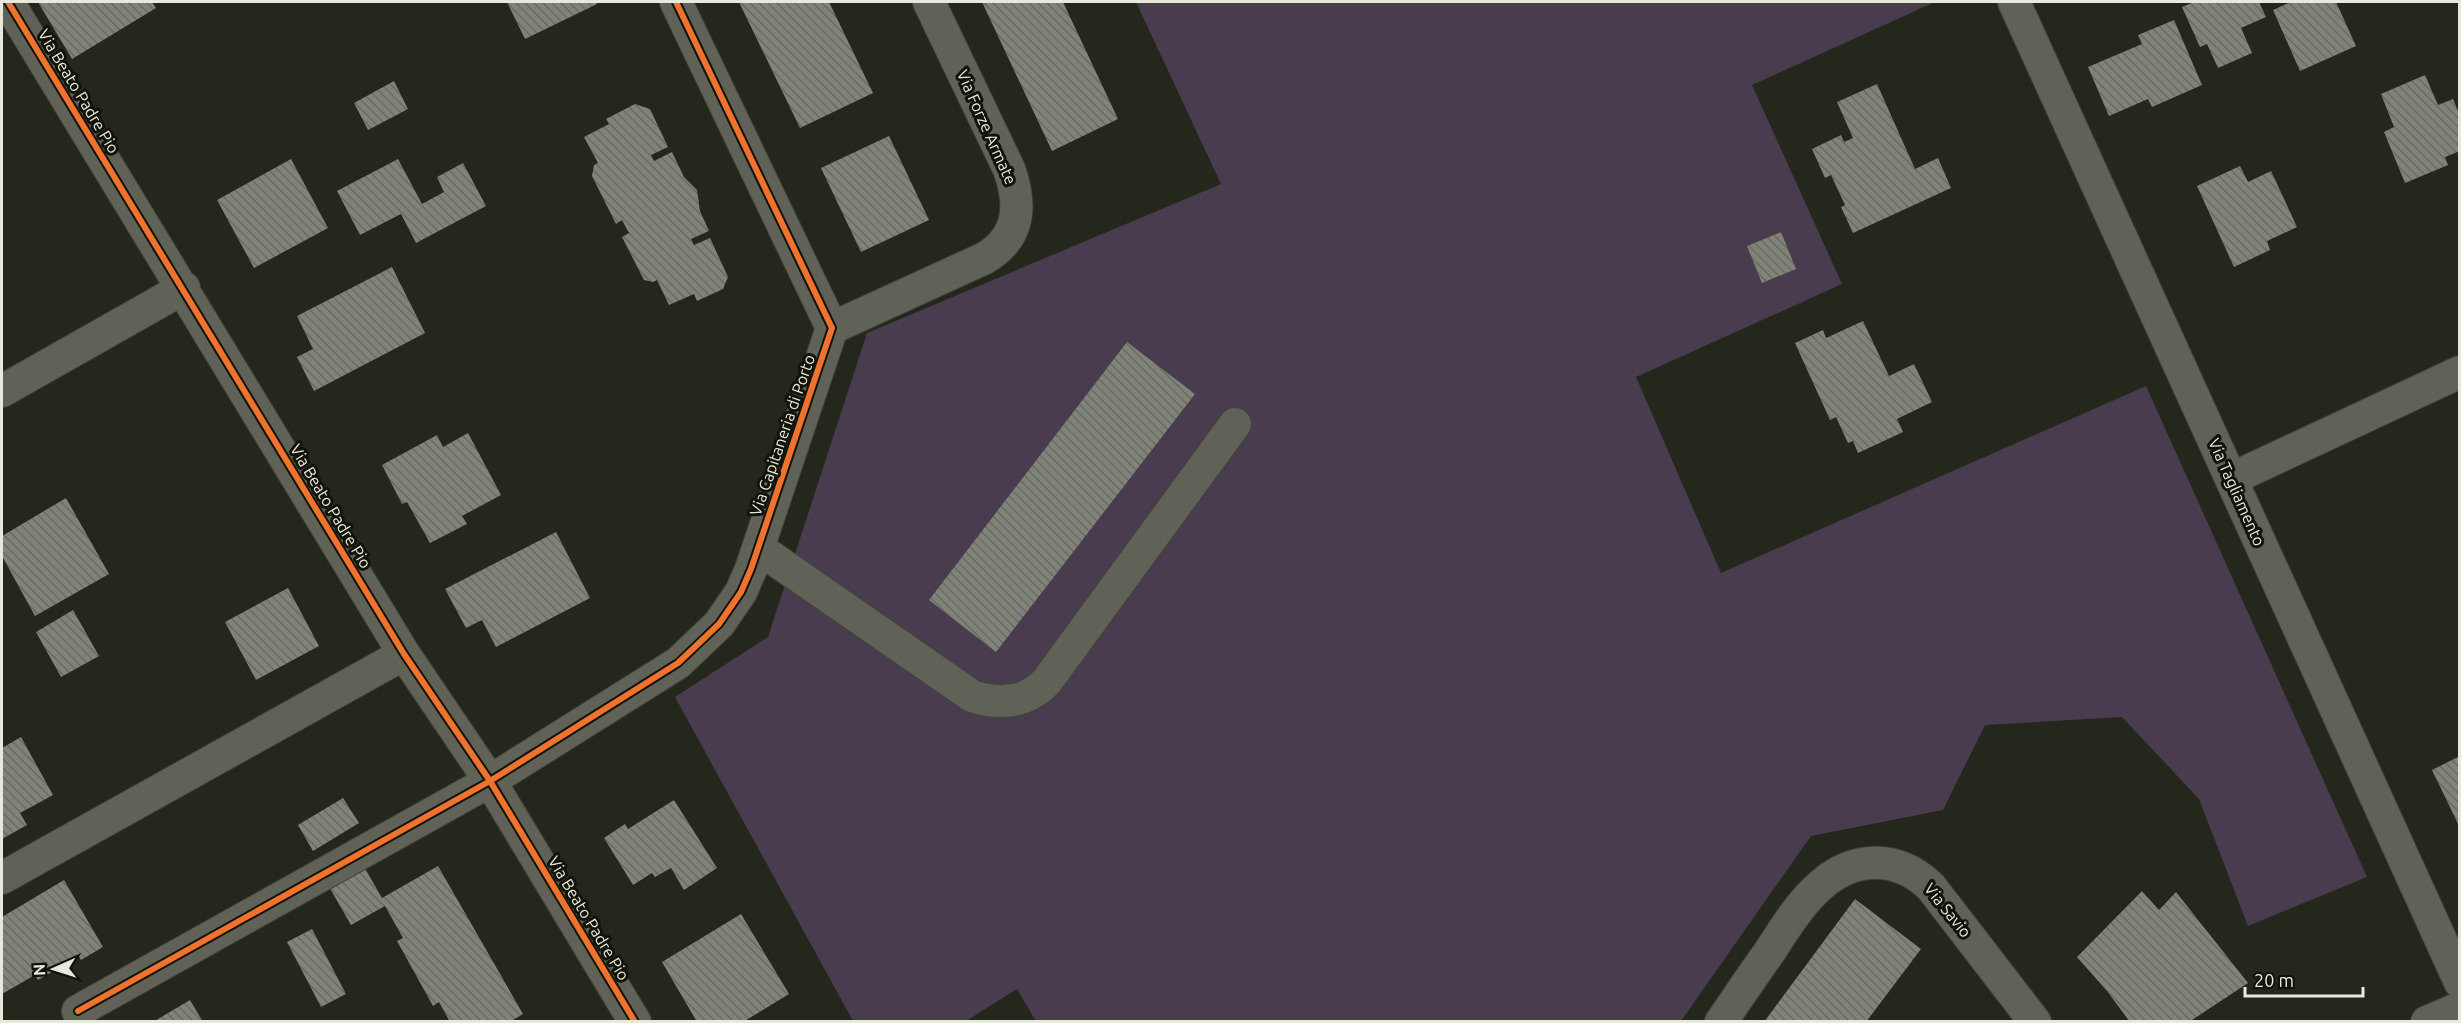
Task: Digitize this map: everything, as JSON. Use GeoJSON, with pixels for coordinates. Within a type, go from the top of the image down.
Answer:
{"type":"FeatureCollection","features":[{"type":"Feature","properties":{"kind":"street","name":"Via Beato Padre Pio"},"geometry":{"type":"LineString","coordinates":[[8,2],[184,288],[404,654],[490,781],[635,1022]]}},
{"type":"Feature","properties":{"kind":"street"},"geometry":{"type":"LineString","coordinates":[[676,2],[832,328]]}},
{"type":"Feature","properties":{"kind":"street","name":"Via Forze Armate"},"geometry":{"type":"LineString","coordinates":[[832,328],[985,258],[1003,245],[1014,224],[1017,196],[1009,169],[929,2]]}},
{"type":"Feature","properties":{"kind":"street","name":"Via Tagliamento"},"geometry":{"type":"LineString","coordinates":[[2014,2],[2460,982]]}},
{"type":"Feature","properties":{"kind":"street"},"geometry":{"type":"LineString","coordinates":[[2,391],[184,288]]}},
{"type":"Feature","properties":{"kind":"street","name":"Via Capitaneria di Porto"},"geometry":{"type":"LineString","coordinates":[[78,1011],[490,781],[690,653],[719,624],[748,579],[832,328]]}},
{"type":"Feature","properties":{"kind":"street"},"geometry":{"type":"LineString","coordinates":[[2230,478],[2460,372]]}},
{"type":"Feature","properties":{"kind":"street"},"geometry":{"type":"LineString","coordinates":[[758,548],[972,696],[995,702],[1021,699],[1033,694],[1047,681],[1235,424]]}},
{"type":"Feature","properties":{"kind":"street"},"geometry":{"type":"LineString","coordinates":[[2,878],[404,654]]}},
{"type":"Feature","properties":{"kind":"street","name":"Via Savio"},"geometry":{"type":"LineString","coordinates":[[1721,1022],[1795,914],[1821,884],[1855,866],[1881,862],[1896,864],[1911,870],[1931,887],[2035,1022]]}},
{"type":"Feature","properties":{"kind":"street"},"geometry":{"type":"LineString","coordinates":[[2427,1022],[2460,1008]]}},
{"type":"Feature","properties":{"kind":"shaded area"},"geometry":{"type":"Polygon","coordinates":[[[1136,2],[1935,2],[1752,85],[1842,284],[1636,377],[1721,573],[2146,386],[2367,877],[2248,926],[2199,799],[2122,717],[1985,725],[1943,810],[1811,836],[1681,1021],[1036,1021],[1017,989],[966,1021],[853,1021],[675,697],[768,637],[867,333],[1221,184],[1136,2]]]}},
{"type":"Feature","properties":{"kind":"building"},"geometry":{"type":"Polygon","coordinates":[[[38,2],[152,2],[156,8],[72,59],[38,2]]]}},
{"type":"Feature","properties":{"kind":"building"},"geometry":{"type":"Polygon","coordinates":[[[507,2],[596,2],[597,4],[525,39],[507,2]]]}},
{"type":"Feature","properties":{"kind":"building"},"geometry":{"type":"Polygon","coordinates":[[[739,2],[829,2],[873,93],[800,128],[739,2]]]}},
{"type":"Feature","properties":{"kind":"building"},"geometry":{"type":"Polygon","coordinates":[[[982,2],[1063,2],[1118,119],[1052,151],[982,2]]]}},
{"type":"Feature","properties":{"kind":"building"},"geometry":{"type":"Polygon","coordinates":[[[2194,2],[2259,2],[2266,17],[2241,28],[2252,53],[2218,68],[2207,44],[2200,47],[2182,7],[2194,2]]]}},
{"type":"Feature","properties":{"kind":"building"},"geometry":{"type":"Polygon","coordinates":[[[2291,2],[2336,2],[2356,46],[2300,71],[2273,10],[2291,2]]]}},
{"type":"Feature","properties":{"kind":"building"},"geometry":{"type":"Polygon","coordinates":[[[2174,20],[2202,85],[2152,107],[2148,99],[2109,116],[2088,67],[2142,44],[2138,35],[2174,20]]]}},
{"type":"Feature","properties":{"kind":"building"},"geometry":{"type":"Polygon","coordinates":[[[2425,75],[2438,105],[2453,99],[2460,116],[2460,151],[2445,157],[2448,165],[2405,183],[2384,132],[2394,127],[2381,94],[2425,75]]]}},
{"type":"Feature","properties":{"kind":"building"},"geometry":{"type":"Polygon","coordinates":[[[394,81],[408,109],[368,130],[354,103],[394,81]]]}},
{"type":"Feature","properties":{"kind":"building"},"geometry":{"type":"Polygon","coordinates":[[[1877,84],[1915,169],[1938,158],[1951,188],[1853,233],[1841,207],[1845,205],[1831,175],[1825,178],[1812,149],[1841,135],[1844,142],[1853,138],[1837,102],[1877,84]]]}},
{"type":"Feature","properties":{"kind":"building"},"geometry":{"type":"Polygon","coordinates":[[[635,104],[650,109],[668,147],[651,155],[654,161],[672,152],[684,177],[697,190],[700,211],[709,231],[691,239],[694,245],[710,238],[728,277],[723,289],[697,301],[694,294],[669,305],[657,280],[653,282],[644,280],[622,237],[629,233],[622,220],[616,224],[592,176],[594,165],[598,163],[584,137],[609,124],[606,119],[635,104]]]}},
{"type":"Feature","properties":{"kind":"building"},"geometry":{"type":"Polygon","coordinates":[[[889,136],[929,220],[861,252],[821,168],[889,136]]]}},
{"type":"Feature","properties":{"kind":"building"},"geometry":{"type":"Polygon","coordinates":[[[291,159],[328,228],[254,268],[217,200],[291,159]]]}},
{"type":"Feature","properties":{"kind":"building"},"geometry":{"type":"Polygon","coordinates":[[[398,159],[422,204],[444,192],[437,177],[463,163],[486,206],[416,243],[401,214],[360,235],[337,191],[398,159]]]}},
{"type":"Feature","properties":{"kind":"building"},"geometry":{"type":"Polygon","coordinates":[[[2240,166],[2248,182],[2271,171],[2297,227],[2267,241],[2270,250],[2234,267],[2197,186],[2240,166]]]}},
{"type":"Feature","properties":{"kind":"building"},"geometry":{"type":"Polygon","coordinates":[[[1781,232],[1796,269],[1762,283],[1747,246],[1781,232]]]}},
{"type":"Feature","properties":{"kind":"building"},"geometry":{"type":"Polygon","coordinates":[[[392,267],[425,333],[314,391],[297,357],[313,349],[297,316],[392,267]]]}},
{"type":"Feature","properties":{"kind":"building"},"geometry":{"type":"Polygon","coordinates":[[[1863,321],[1889,376],[1914,364],[1932,402],[1897,419],[1903,432],[1858,453],[1853,441],[1848,443],[1836,417],[1830,420],[1795,343],[1823,330],[1826,338],[1863,321]]]}},
{"type":"Feature","properties":{"kind":"building"},"geometry":{"type":"Polygon","coordinates":[[[1127,342],[1195,394],[996,652],[929,600],[1127,342]]]}},
{"type":"Feature","properties":{"kind":"building"},"geometry":{"type":"Polygon","coordinates":[[[468,433],[501,495],[462,516],[467,524],[430,543],[407,502],[402,504],[382,465],[437,435],[443,447],[468,433]]]}},
{"type":"Feature","properties":{"kind":"building"},"geometry":{"type":"Polygon","coordinates":[[[66,498],[109,574],[35,616],[2,556],[2,536],[66,498]]]}},
{"type":"Feature","properties":{"kind":"building"},"geometry":{"type":"Polygon","coordinates":[[[556,532],[590,598],[496,647],[482,620],[466,628],[445,589],[556,532]]]}},
{"type":"Feature","properties":{"kind":"building"},"geometry":{"type":"Polygon","coordinates":[[[288,588],[319,646],[256,680],[225,622],[288,588]]]}},
{"type":"Feature","properties":{"kind":"building"},"geometry":{"type":"Polygon","coordinates":[[[73,610],[99,656],[61,677],[36,632],[73,610]]]}},
{"type":"Feature","properties":{"kind":"building"},"geometry":{"type":"Polygon","coordinates":[[[21,737],[53,795],[20,813],[27,825],[2,839],[2,748],[21,737]]]}},
{"type":"Feature","properties":{"kind":"building"},"geometry":{"type":"Polygon","coordinates":[[[2460,756],[2460,828],[2432,770],[2460,756]]]}},
{"type":"Feature","properties":{"kind":"building"},"geometry":{"type":"Polygon","coordinates":[[[343,798],[359,823],[313,851],[298,825],[343,798]]]}},
{"type":"Feature","properties":{"kind":"building"},"geometry":{"type":"Polygon","coordinates":[[[674,800],[717,868],[684,890],[671,868],[655,877],[652,873],[633,885],[604,838],[625,824],[628,829],[674,800]]]}},
{"type":"Feature","properties":{"kind":"building"},"geometry":{"type":"Polygon","coordinates":[[[363,865],[382,898],[438,866],[523,1014],[510,1022],[450,1022],[439,1002],[433,1006],[397,941],[403,938],[385,906],[351,925],[328,885],[363,865]]]}},
{"type":"Feature","properties":{"kind":"building"},"geometry":{"type":"Polygon","coordinates":[[[64,880],[103,947],[81,960],[79,956],[38,980],[35,975],[2,994],[2,917],[64,880]]]}},
{"type":"Feature","properties":{"kind":"building"},"geometry":{"type":"Polygon","coordinates":[[[2142,891],[2159,910],[2176,892],[2248,983],[2189,1022],[2130,1022],[2077,957],[2142,891]]]}},
{"type":"Feature","properties":{"kind":"building"},"geometry":{"type":"Polygon","coordinates":[[[1855,899],[1921,949],[1866,1022],[1764,1022],[1855,899]]]}},
{"type":"Feature","properties":{"kind":"building"},"geometry":{"type":"Polygon","coordinates":[[[741,914],[789,994],[743,1022],[697,1022],[662,962],[741,914]]]}},
{"type":"Feature","properties":{"kind":"building"},"geometry":{"type":"Polygon","coordinates":[[[312,929],[346,994],[321,1007],[287,942],[312,929]]]}},
{"type":"Feature","properties":{"kind":"building"},"geometry":{"type":"Polygon","coordinates":[[[190,1000],[203,1022],[153,1022],[190,1000]]]}},
{"type":"Feature","properties":{"kind":"cycle path"},"geometry":{"type":"LineString","coordinates":[[8,2],[404,654],[490,781],[635,1022]]}},
{"type":"Feature","properties":{"kind":"cycle path"},"geometry":{"type":"LineString","coordinates":[[78,1011],[490,781],[678,663],[719,624],[741,592],[751,569],[832,328],[676,2]]}}]}
